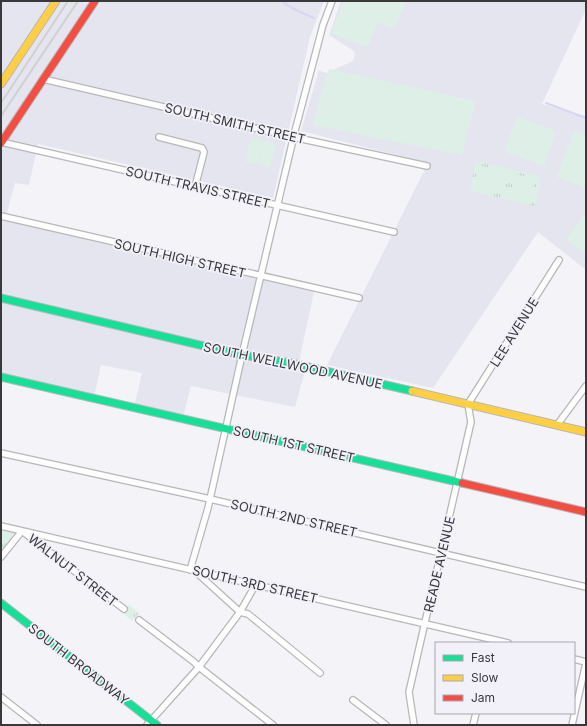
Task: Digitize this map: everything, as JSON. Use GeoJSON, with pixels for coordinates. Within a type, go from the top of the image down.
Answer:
{"type":"FeatureCollection","features":[{"type":"Feature","properties":{"kind":"street"},"geometry":{"type":"LineString","coordinates":[[1,84],[56,1]]}},
{"type":"Feature","properties":{"kind":"street"},"geometry":{"type":"LineString","coordinates":[[1,142],[95,1]]}},
{"type":"Feature","properties":{"kind":"street"},"geometry":{"type":"LineString","coordinates":[[320,673],[248,614],[240,612],[193,571],[277,205],[323,25],[332,1]]}},
{"type":"Feature","properties":{"kind":"street","name":"SOUTH SMITH STREET"},"geometry":{"type":"LineString","coordinates":[[43,79],[426,166]]}},
{"type":"Feature","properties":{"kind":"street"},"geometry":{"type":"LineString","coordinates":[[160,137],[200,147],[203,150],[204,152],[195,187]]}},
{"type":"Feature","properties":{"kind":"street","name":"SOUTH TRAVIS STREET"},"geometry":{"type":"LineString","coordinates":[[1,142],[394,232]]}},
{"type":"Feature","properties":{"kind":"street","name":"SOUTH HIGH STREET"},"geometry":{"type":"LineString","coordinates":[[1,216],[359,298]]}},
{"type":"Feature","properties":{"kind":"street","name":"LEE AVENUE"},"geometry":{"type":"LineString","coordinates":[[468,404],[559,260]]}},
{"type":"Feature","properties":{"kind":"street","name":"SOUTH WELLWOOD AVENUE"},"geometry":{"type":"LineString","coordinates":[[1,298],[242,355],[291,362],[586,432]]}},
{"type":"Feature","properties":{"kind":"street","name":"SOUTH 1ST STREET"},"geometry":{"type":"LineString","coordinates":[[1,377],[586,512]]}},
{"type":"Feature","properties":{"kind":"street"},"geometry":{"type":"LineString","coordinates":[[557,425],[586,386]]}},
{"type":"Feature","properties":{"kind":"street","name":"READE AVENUE"},"geometry":{"type":"LineString","coordinates":[[414,725],[409,692],[471,422],[468,404]]}},
{"type":"Feature","properties":{"kind":"street","name":"SOUTH 2ND STREET"},"geometry":{"type":"LineString","coordinates":[[1,453],[210,499],[586,587]]}},
{"type":"Feature","properties":{"kind":"street","name":"SOUTH 3RD STREET"},"geometry":{"type":"LineString","coordinates":[[1,526],[193,571],[256,584],[492,641]]}},
{"type":"Feature","properties":{"kind":"street"},"geometry":{"type":"LineString","coordinates":[[1,557],[22,531]]}},
{"type":"Feature","properties":{"kind":"street","name":"WALNUT STREET"},"geometry":{"type":"LineString","coordinates":[[22,531],[124,609]]}},
{"type":"Feature","properties":{"kind":"street"},"geometry":{"type":"LineString","coordinates":[[151,723],[198,667],[240,612],[256,584]]}},
{"type":"Feature","properties":{"kind":"street","name":"SOUTH BROADWAY"},"geometry":{"type":"LineString","coordinates":[[1,603],[151,723]]}},
{"type":"Feature","properties":{"kind":"street"},"geometry":{"type":"LineString","coordinates":[[139,620],[273,725]]}},
{"type":"Feature","properties":{"kind":"street"},"geometry":{"type":"LineString","coordinates":[[575,659],[586,662],[575,712]]}},
{"type":"Feature","properties":{"kind":"street"},"geometry":{"type":"LineString","coordinates":[[1,697],[37,725]]}},
{"type":"Feature","properties":{"kind":"street"},"geometry":{"type":"LineString","coordinates":[[353,700],[386,725]]}},
{"type":"Feature","properties":{"kind":"street"},"geometry":{"type":"LineString","coordinates":[[473,725],[476,714]]}},
{"type":"Feature","properties":{"kind":"street"},"geometry":{"type":"LineString","coordinates":[[572,725],[574,714]]}},
{"type":"Feature","properties":{"kind":"shaded area"},"geometry":{"type":"Polygon","coordinates":[[[1,1],[77,1],[98,6],[101,1],[324,1],[310,37],[273,198],[38,144],[29,185],[15,183],[6,216],[315,287],[299,362],[307,364],[295,407],[191,386],[183,417],[134,407],[142,373],[101,365],[94,397],[1,375],[1,1]]]}},
{"type":"Feature","properties":{"kind":"shaded area"},"geometry":{"type":"Polygon","coordinates":[[[341,1],[586,1],[586,9],[542,104],[586,116],[586,270],[538,232],[433,388],[327,365],[428,163],[301,131],[319,70],[326,73],[353,61],[355,52],[329,35],[341,1]]]}},
{"type":"Feature","properties":{"kind":"green space"},"geometry":{"type":"Polygon","coordinates":[[[344,1],[406,1],[394,29],[377,22],[368,47],[331,33],[344,1]]]}},
{"type":"Feature","properties":{"kind":"green space"},"geometry":{"type":"Polygon","coordinates":[[[329,69],[476,101],[462,155],[313,125],[320,96],[329,69]]]}},
{"type":"Feature","properties":{"kind":"green space"},"geometry":{"type":"Polygon","coordinates":[[[517,117],[556,131],[544,166],[504,151],[517,117]]]}},
{"type":"Feature","properties":{"kind":"green space"},"geometry":{"type":"Polygon","coordinates":[[[574,130],[586,135],[586,188],[557,177],[574,130]]]}},
{"type":"Feature","properties":{"kind":"green space"},"geometry":{"type":"Polygon","coordinates":[[[251,138],[263,141],[257,164],[245,161],[251,138]]]}},
{"type":"Feature","properties":{"kind":"green space"},"geometry":{"type":"Polygon","coordinates":[[[264,141],[276,144],[270,167],[258,164],[264,141]]]}},
{"type":"Feature","properties":{"kind":"green space"},"geometry":{"type":"Polygon","coordinates":[[[478,162],[540,176],[541,179],[536,204],[533,206],[471,191],[470,189],[475,164],[478,162]]]}},
{"type":"Feature","properties":{"kind":"green space"},"geometry":{"type":"Polygon","coordinates":[[[481,166],[503,171],[500,181],[479,176],[481,166]]]}},
{"type":"Feature","properties":{"kind":"green space"},"geometry":{"type":"Polygon","coordinates":[[[514,174],[535,179],[533,189],[512,184],[514,174]]]}},
{"type":"Feature","properties":{"kind":"green space"},"geometry":{"type":"Polygon","coordinates":[[[478,179],[499,184],[497,194],[476,189],[478,179]]]}},
{"type":"Feature","properties":{"kind":"green space"},"geometry":{"type":"Polygon","coordinates":[[[511,187],[532,192],[530,202],[509,197],[511,187]]]}},
{"type":"Feature","properties":{"kind":"green space"},"geometry":{"type":"Polygon","coordinates":[[[586,212],[586,254],[566,239],[586,212]]]}},
{"type":"Feature","properties":{"kind":"green space"},"geometry":{"type":"Polygon","coordinates":[[[1,530],[15,533],[1,551],[1,530]]]}},
{"type":"Feature","properties":{"kind":"green space"},"geometry":{"type":"Polygon","coordinates":[[[129,605],[139,613],[132,621],[123,613],[129,605]]]}},
{"type":"Feature","properties":{"kind":"waterway"},"geometry":{"type":"LineString","coordinates":[[282,1],[292,8],[314,18]]}},
{"type":"Feature","properties":{"kind":"waterway"},"geometry":{"type":"LineString","coordinates":[[546,103],[586,118]]}},
{"type":"Feature","properties":{"kind":"railway"},"geometry":{"type":"LineString","coordinates":[[1,103],[68,1]]}},
{"type":"Feature","properties":{"kind":"railway"},"geometry":{"type":"LineString","coordinates":[[1,116],[78,1]]}},
{"type":"Feature","properties":{"kind":"traffic: fast"},"geometry":{"type":"LineString","coordinates":[[1,298],[242,355],[291,363],[412,391]]}},
{"type":"Feature","properties":{"kind":"traffic: fast"},"geometry":{"type":"LineString","coordinates":[[1,377],[462,483]]}},
{"type":"Feature","properties":{"kind":"traffic: fast"},"geometry":{"type":"LineString","coordinates":[[1,603],[157,725]]}},
{"type":"Feature","properties":{"kind":"traffic: slow"},"geometry":{"type":"LineString","coordinates":[[1,84],[56,1]]}},
{"type":"Feature","properties":{"kind":"traffic: slow"},"geometry":{"type":"LineString","coordinates":[[412,391],[586,432]]}},
{"type":"Feature","properties":{"kind":"traffic: jam"},"geometry":{"type":"LineString","coordinates":[[1,143],[95,1]]}},
{"type":"Feature","properties":{"kind":"traffic: jam"},"geometry":{"type":"LineString","coordinates":[[462,483],[586,512]]}}]}
